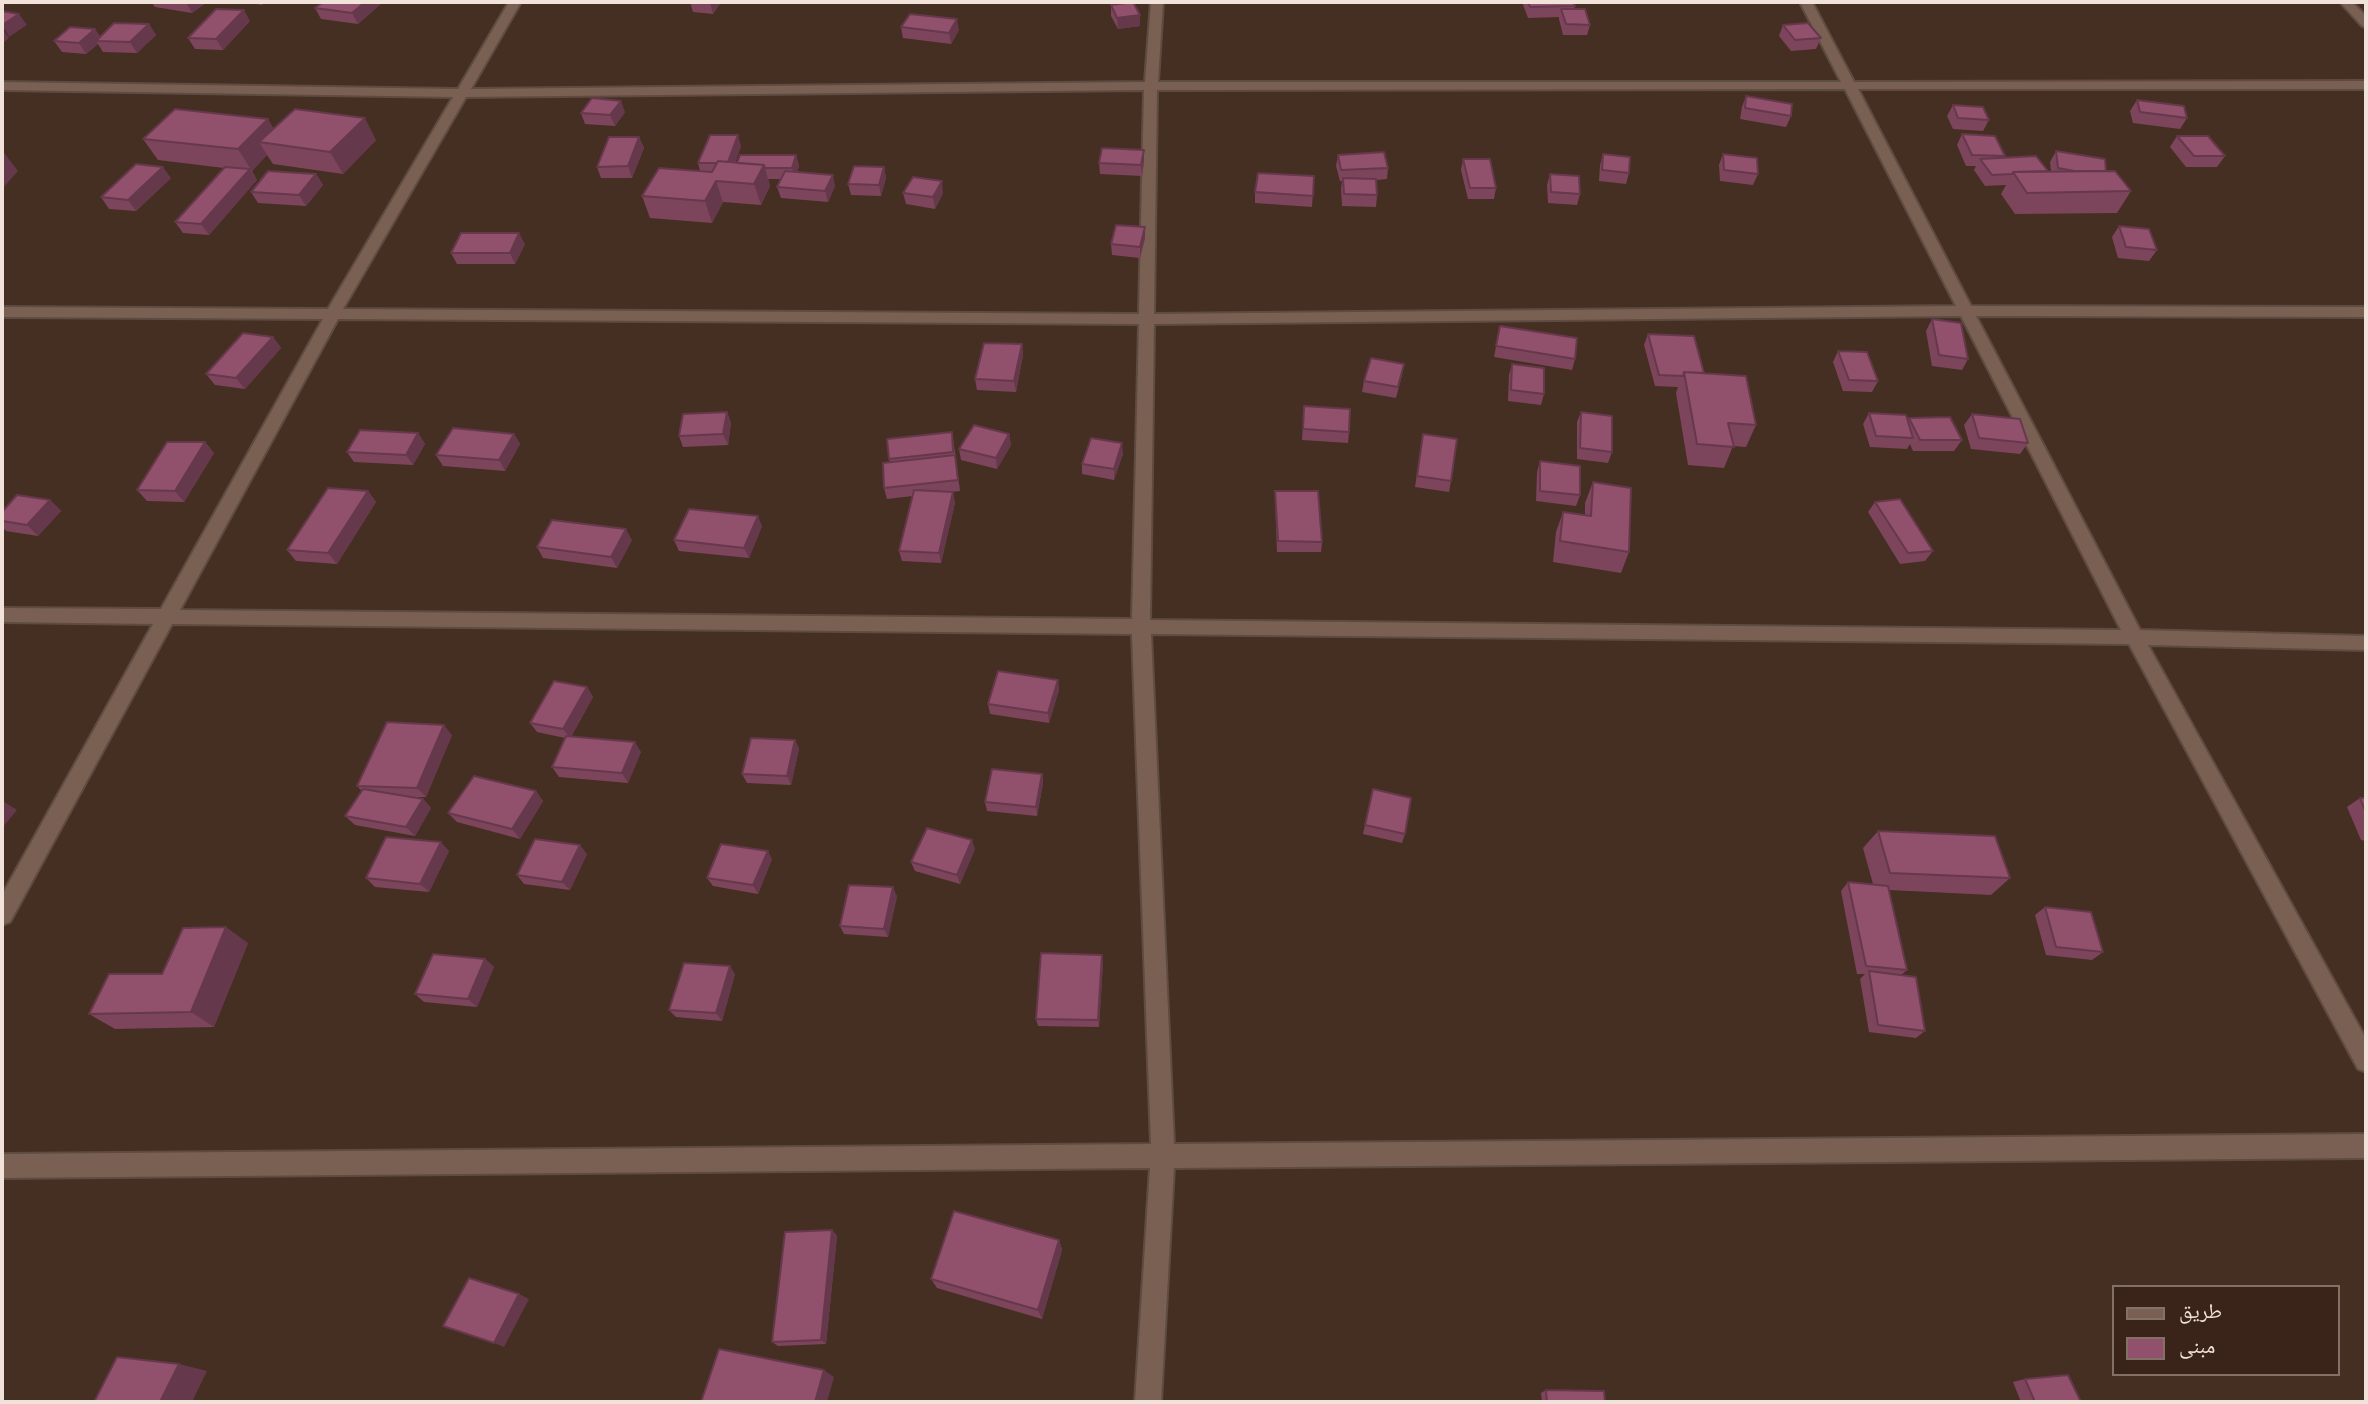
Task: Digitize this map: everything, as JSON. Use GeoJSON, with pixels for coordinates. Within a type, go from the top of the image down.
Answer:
{"type":"FeatureCollection","features":[{"type":"Feature","properties":{"kind":"street"},"geometry":{"type":"LineString","coordinates":[[2,915],[332,314],[515,2]]}},
{"type":"Feature","properties":{"kind":"street"},"geometry":{"type":"LineString","coordinates":[[1148,1402],[1163,1158],[1141,625],[1151,86],[1157,2]]}},
{"type":"Feature","properties":{"kind":"street"},"geometry":{"type":"LineString","coordinates":[[1806,2],[2134,637],[2366,1061]]}},
{"type":"Feature","properties":{"kind":"street"},"geometry":{"type":"LineString","coordinates":[[2346,2],[2366,23]]}},
{"type":"Feature","properties":{"kind":"street"},"geometry":{"type":"LineString","coordinates":[[2,86],[462,93],[1151,86],[2366,85]]}},
{"type":"Feature","properties":{"kind":"street"},"geometry":{"type":"LineString","coordinates":[[2,312],[1146,319],[1966,311],[2366,312]]}},
{"type":"Feature","properties":{"kind":"street"},"geometry":{"type":"LineString","coordinates":[[2,615],[1141,625],[2134,637],[2366,643]]}},
{"type":"Feature","properties":{"kind":"street"},"geometry":{"type":"LineString","coordinates":[[2,1166],[2366,1146]]}},
{"type":"Feature","properties":{"kind":"building"},"geometry":{"type":"Polygon","coordinates":[[[323,2],[365,2],[352,13],[315,8],[323,2]]]}},
{"type":"Feature","properties":{"kind":"building"},"geometry":{"type":"Polygon","coordinates":[[[1133,2],[1140,15],[1117,18],[1111,5],[1133,2]]]}},
{"type":"Feature","properties":{"kind":"building"},"geometry":{"type":"Polygon","coordinates":[[[1528,2],[1573,2],[1575,6],[1530,7],[1528,2]]]}},
{"type":"Feature","properties":{"kind":"building"},"geometry":{"type":"Polygon","coordinates":[[[216,9],[244,10],[216,39],[188,38],[216,9]]]}},
{"type":"Feature","properties":{"kind":"building"},"geometry":{"type":"Polygon","coordinates":[[[1561,9],[1585,9],[1590,25],[1566,24],[1561,9]]]}},
{"type":"Feature","properties":{"kind":"building"},"geometry":{"type":"Polygon","coordinates":[[[2,11],[19,14],[2,25],[2,11]]]}},
{"type":"Feature","properties":{"kind":"building"},"geometry":{"type":"Polygon","coordinates":[[[910,14],[957,19],[949,33],[901,27],[910,14]]]}},
{"type":"Feature","properties":{"kind":"building"},"geometry":{"type":"Polygon","coordinates":[[[114,23],[149,24],[130,42],[96,41],[114,23]]]}},
{"type":"Feature","properties":{"kind":"building"},"geometry":{"type":"Polygon","coordinates":[[[1808,23],[1821,38],[1795,40],[1783,25],[1808,23]]]}},
{"type":"Feature","properties":{"kind":"building"},"geometry":{"type":"Polygon","coordinates":[[[70,27],[95,29],[79,43],[54,41],[70,27]]]}},
{"type":"Feature","properties":{"kind":"building"},"geometry":{"type":"Polygon","coordinates":[[[1746,96],[1792,104],[1791,116],[1745,108],[1746,96]]]}},
{"type":"Feature","properties":{"kind":"building"},"geometry":{"type":"Polygon","coordinates":[[[592,98],[621,101],[610,115],[581,113],[592,98]]]}},
{"type":"Feature","properties":{"kind":"building"},"geometry":{"type":"Polygon","coordinates":[[[2137,100],[2184,106],[2187,118],[2140,112],[2137,100]]]}},
{"type":"Feature","properties":{"kind":"building"},"geometry":{"type":"Polygon","coordinates":[[[1953,105],[1983,107],[1989,120],[1958,118],[1953,105]]]}},
{"type":"Feature","properties":{"kind":"building"},"geometry":{"type":"Polygon","coordinates":[[[175,109],[268,119],[238,149],[143,139],[175,109]]]}},
{"type":"Feature","properties":{"kind":"building"},"geometry":{"type":"Polygon","coordinates":[[[295,109],[365,118],[330,152],[259,142],[295,109]]]}},
{"type":"Feature","properties":{"kind":"building"},"geometry":{"type":"Polygon","coordinates":[[[1962,134],[1995,136],[2005,156],[1972,155],[1962,134]]]}},
{"type":"Feature","properties":{"kind":"building"},"geometry":{"type":"Polygon","coordinates":[[[710,135],[738,135],[728,162],[698,163],[710,135]]]}},
{"type":"Feature","properties":{"kind":"building"},"geometry":{"type":"Polygon","coordinates":[[[2177,136],[2208,136],[2225,156],[2194,156],[2177,136]]]}},
{"type":"Feature","properties":{"kind":"building"},"geometry":{"type":"Polygon","coordinates":[[[609,137],[639,137],[628,166],[597,167],[609,137]]]}},
{"type":"Feature","properties":{"kind":"building"},"geometry":{"type":"Polygon","coordinates":[[[1102,148],[1144,150],[1141,165],[1099,163],[1102,148]]]}},
{"type":"Feature","properties":{"kind":"building"},"geometry":{"type":"Polygon","coordinates":[[[2056,151],[2105,159],[2106,171],[2058,168],[2056,151]]]}},
{"type":"Feature","properties":{"kind":"building"},"geometry":{"type":"Polygon","coordinates":[[[1384,152],[1388,168],[1341,170],[1338,155],[1384,152]]]}},
{"type":"Feature","properties":{"kind":"building"},"geometry":{"type":"Polygon","coordinates":[[[1603,154],[1630,157],[1629,173],[1602,170],[1603,154]]]}},
{"type":"Feature","properties":{"kind":"building"},"geometry":{"type":"Polygon","coordinates":[[[1723,154],[1757,158],[1758,174],[1724,170],[1723,154]]]}},
{"type":"Feature","properties":{"kind":"building"},"geometry":{"type":"Polygon","coordinates":[[[740,155],[796,155],[792,168],[765,168],[764,165],[737,163],[740,155]]]}},
{"type":"Feature","properties":{"kind":"building"},"geometry":{"type":"Polygon","coordinates":[[[2036,156],[2048,171],[1992,175],[1980,159],[2036,156]]]}},
{"type":"Feature","properties":{"kind":"building"},"geometry":{"type":"Polygon","coordinates":[[[1463,159],[1490,159],[1496,188],[1470,188],[1463,159]]]}},
{"type":"Feature","properties":{"kind":"building"},"geometry":{"type":"Polygon","coordinates":[[[718,161],[764,165],[754,184],[716,181],[705,201],[642,196],[659,168],[712,172],[718,161]]]}},
{"type":"Feature","properties":{"kind":"building"},"geometry":{"type":"Polygon","coordinates":[[[136,164],[163,167],[128,200],[101,197],[136,164]]]}},
{"type":"Feature","properties":{"kind":"building"},"geometry":{"type":"Polygon","coordinates":[[[854,166],[884,167],[879,185],[848,184],[854,166]]]}},
{"type":"Feature","properties":{"kind":"building"},"geometry":{"type":"Polygon","coordinates":[[[225,167],[250,169],[201,224],[175,222],[225,167]]]}},
{"type":"Feature","properties":{"kind":"building"},"geometry":{"type":"Polygon","coordinates":[[[268,171],[316,174],[299,195],[251,192],[268,171]]]}},
{"type":"Feature","properties":{"kind":"building"},"geometry":{"type":"Polygon","coordinates":[[[785,171],[833,175],[825,191],[777,187],[785,171]]]}},
{"type":"Feature","properties":{"kind":"building"},"geometry":{"type":"Polygon","coordinates":[[[2115,171],[2131,191],[2027,193],[2013,172],[2115,171]]]}},
{"type":"Feature","properties":{"kind":"building"},"geometry":{"type":"Polygon","coordinates":[[[1258,173],[1314,176],[1313,196],[1255,192],[1258,173]]]}},
{"type":"Feature","properties":{"kind":"building"},"geometry":{"type":"Polygon","coordinates":[[[1550,174],[1579,176],[1580,194],[1551,192],[1550,174]]]}},
{"type":"Feature","properties":{"kind":"building"},"geometry":{"type":"Polygon","coordinates":[[[913,177],[942,181],[933,197],[903,193],[913,177]]]}},
{"type":"Feature","properties":{"kind":"building"},"geometry":{"type":"Polygon","coordinates":[[[1343,178],[1376,179],[1377,195],[1344,194],[1343,178]]]}},
{"type":"Feature","properties":{"kind":"building"},"geometry":{"type":"Polygon","coordinates":[[[1116,225],[1145,227],[1140,247],[1111,244],[1116,225]]]}},
{"type":"Feature","properties":{"kind":"building"},"geometry":{"type":"Polygon","coordinates":[[[2119,226],[2149,229],[2157,250],[2126,247],[2119,226]]]}},
{"type":"Feature","properties":{"kind":"building"},"geometry":{"type":"Polygon","coordinates":[[[461,233],[519,233],[510,253],[451,253],[461,233]]]}},
{"type":"Feature","properties":{"kind":"building"},"geometry":{"type":"Polygon","coordinates":[[[1932,319],[1961,323],[1968,359],[1939,355],[1932,319]]]}},
{"type":"Feature","properties":{"kind":"building"},"geometry":{"type":"Polygon","coordinates":[[[1500,326],[1577,338],[1575,359],[1496,346],[1500,326]]]}},
{"type":"Feature","properties":{"kind":"building"},"geometry":{"type":"Polygon","coordinates":[[[243,333],[273,337],[236,378],[206,374],[243,333]]]}},
{"type":"Feature","properties":{"kind":"building"},"geometry":{"type":"Polygon","coordinates":[[[1648,334],[1694,336],[1704,373],[1659,375],[1648,334]]]}},
{"type":"Feature","properties":{"kind":"building"},"geometry":{"type":"Polygon","coordinates":[[[984,343],[1022,344],[1014,381],[975,379],[984,343]]]}},
{"type":"Feature","properties":{"kind":"building"},"geometry":{"type":"Polygon","coordinates":[[[1838,351],[1867,352],[1878,381],[1849,380],[1838,351]]]}},
{"type":"Feature","properties":{"kind":"building"},"geometry":{"type":"Polygon","coordinates":[[[1371,358],[1404,364],[1398,387],[1364,381],[1371,358]]]}},
{"type":"Feature","properties":{"kind":"building"},"geometry":{"type":"Polygon","coordinates":[[[1512,364],[1544,368],[1544,394],[1511,390],[1512,364]]]}},
{"type":"Feature","properties":{"kind":"building"},"geometry":{"type":"Polygon","coordinates":[[[1684,372],[1746,376],[1756,425],[1728,423],[1734,447],[1697,444],[1684,372]]]}},
{"type":"Feature","properties":{"kind":"building"},"geometry":{"type":"Polygon","coordinates":[[[1304,406],[1350,409],[1349,432],[1303,429],[1304,406]]]}},
{"type":"Feature","properties":{"kind":"building"},"geometry":{"type":"Polygon","coordinates":[[[727,412],[723,434],[679,436],[683,414],[727,412]]]}},
{"type":"Feature","properties":{"kind":"building"},"geometry":{"type":"Polygon","coordinates":[[[1581,412],[1612,416],[1612,452],[1580,448],[1581,412]]]}},
{"type":"Feature","properties":{"kind":"building"},"geometry":{"type":"Polygon","coordinates":[[[1869,413],[1906,415],[1913,438],[1876,436],[1869,413]]]}},
{"type":"Feature","properties":{"kind":"building"},"geometry":{"type":"Polygon","coordinates":[[[1972,414],[2020,419],[2028,443],[1979,438],[1972,414]]]}},
{"type":"Feature","properties":{"kind":"building"},"geometry":{"type":"Polygon","coordinates":[[[1950,417],[1962,440],[1920,440],[1909,418],[1950,417]]]}},
{"type":"Feature","properties":{"kind":"building"},"geometry":{"type":"Polygon","coordinates":[[[974,425],[1009,434],[996,458],[959,449],[974,425]]]}},
{"type":"Feature","properties":{"kind":"building"},"geometry":{"type":"Polygon","coordinates":[[[453,428],[514,434],[499,460],[436,455],[453,428]]]}},
{"type":"Feature","properties":{"kind":"building"},"geometry":{"type":"Polygon","coordinates":[[[360,430],[418,433],[406,455],[347,452],[360,430]]]}},
{"type":"Feature","properties":{"kind":"building"},"geometry":{"type":"Polygon","coordinates":[[[952,432],[953,452],[889,459],[887,439],[952,432]]]}},
{"type":"Feature","properties":{"kind":"building"},"geometry":{"type":"Polygon","coordinates":[[[1423,434],[1457,439],[1451,481],[1417,476],[1423,434]]]}},
{"type":"Feature","properties":{"kind":"building"},"geometry":{"type":"Polygon","coordinates":[[[1091,438],[1122,443],[1114,469],[1082,464],[1091,438]]]}},
{"type":"Feature","properties":{"kind":"building"},"geometry":{"type":"Polygon","coordinates":[[[167,442],[205,442],[175,491],[137,490],[167,442]]]}},
{"type":"Feature","properties":{"kind":"building"},"geometry":{"type":"Polygon","coordinates":[[[955,455],[958,480],[884,488],[883,463],[955,455]]]}},
{"type":"Feature","properties":{"kind":"building"},"geometry":{"type":"Polygon","coordinates":[[[1540,461],[1580,466],[1580,495],[1540,491],[1540,461]]]}},
{"type":"Feature","properties":{"kind":"building"},"geometry":{"type":"Polygon","coordinates":[[[1593,482],[1631,488],[1629,552],[1560,541],[1563,512],[1591,516],[1593,482]]]}},
{"type":"Feature","properties":{"kind":"building"},"geometry":{"type":"Polygon","coordinates":[[[328,488],[368,491],[328,553],[287,550],[328,488]]]}},
{"type":"Feature","properties":{"kind":"building"},"geometry":{"type":"Polygon","coordinates":[[[914,490],[953,492],[939,553],[899,551],[914,490]]]}},
{"type":"Feature","properties":{"kind":"building"},"geometry":{"type":"Polygon","coordinates":[[[1275,491],[1318,491],[1322,542],[1278,541],[1275,491]]]}},
{"type":"Feature","properties":{"kind":"building"},"geometry":{"type":"Polygon","coordinates":[[[17,495],[50,500],[27,525],[2,521],[2,512],[17,495]]]}},
{"type":"Feature","properties":{"kind":"building"},"geometry":{"type":"Polygon","coordinates":[[[1900,499],[1933,551],[1908,553],[1875,502],[1900,499]]]}},
{"type":"Feature","properties":{"kind":"building"},"geometry":{"type":"Polygon","coordinates":[[[689,509],[758,516],[744,548],[674,540],[689,509]]]}},
{"type":"Feature","properties":{"kind":"building"},"geometry":{"type":"Polygon","coordinates":[[[552,520],[626,529],[611,557],[537,547],[552,520]]]}},
{"type":"Feature","properties":{"kind":"building"},"geometry":{"type":"Polygon","coordinates":[[[998,671],[1058,680],[1048,713],[988,704],[998,671]]]}},
{"type":"Feature","properties":{"kind":"building"},"geometry":{"type":"Polygon","coordinates":[[[554,681],[587,687],[563,729],[530,723],[554,681]]]}},
{"type":"Feature","properties":{"kind":"building"},"geometry":{"type":"Polygon","coordinates":[[[387,722],[444,725],[417,788],[357,786],[387,722]]]}},
{"type":"Feature","properties":{"kind":"building"},"geometry":{"type":"Polygon","coordinates":[[[566,736],[635,742],[622,773],[552,767],[566,736]]]}},
{"type":"Feature","properties":{"kind":"building"},"geometry":{"type":"Polygon","coordinates":[[[751,738],[795,740],[787,776],[742,774],[751,738]]]}},
{"type":"Feature","properties":{"kind":"building"},"geometry":{"type":"Polygon","coordinates":[[[992,769],[1042,774],[1036,807],[985,802],[992,769]]]}},
{"type":"Feature","properties":{"kind":"building"},"geometry":{"type":"Polygon","coordinates":[[[474,776],[536,791],[512,829],[448,813],[474,776]]]}},
{"type":"Feature","properties":{"kind":"building"},"geometry":{"type":"Polygon","coordinates":[[[363,789],[423,799],[406,827],[345,816],[363,789]]]}},
{"type":"Feature","properties":{"kind":"building"},"geometry":{"type":"Polygon","coordinates":[[[1373,789],[1411,798],[1405,834],[1365,825],[1373,789]]]}},
{"type":"Feature","properties":{"kind":"building"},"geometry":{"type":"Polygon","coordinates":[[[2360,798],[2366,798],[2366,813],[2360,798]]]}},
{"type":"Feature","properties":{"kind":"building"},"geometry":{"type":"Polygon","coordinates":[[[927,828],[972,840],[957,875],[911,862],[927,828]]]}},
{"type":"Feature","properties":{"kind":"building"},"geometry":{"type":"Polygon","coordinates":[[[1878,831],[1995,836],[2010,878],[1890,873],[1878,831]]]}},
{"type":"Feature","properties":{"kind":"building"},"geometry":{"type":"Polygon","coordinates":[[[386,837],[441,842],[420,884],[366,878],[386,837]]]}},
{"type":"Feature","properties":{"kind":"building"},"geometry":{"type":"Polygon","coordinates":[[[535,839],[580,845],[562,882],[517,875],[535,839]]]}},
{"type":"Feature","properties":{"kind":"building"},"geometry":{"type":"Polygon","coordinates":[[[721,844],[768,851],[753,885],[707,878],[721,844]]]}},
{"type":"Feature","properties":{"kind":"building"},"geometry":{"type":"Polygon","coordinates":[[[1848,882],[1888,886],[1907,970],[1866,966],[1848,882]]]}},
{"type":"Feature","properties":{"kind":"building"},"geometry":{"type":"Polygon","coordinates":[[[849,885],[893,887],[884,929],[840,926],[849,885]]]}},
{"type":"Feature","properties":{"kind":"building"},"geometry":{"type":"Polygon","coordinates":[[[2045,907],[2091,912],[2103,952],[2056,947],[2045,907]]]}},
{"type":"Feature","properties":{"kind":"building"},"geometry":{"type":"Polygon","coordinates":[[[226,927],[191,1012],[89,1014],[109,974],[162,974],[183,928],[226,927]]]}},
{"type":"Feature","properties":{"kind":"building"},"geometry":{"type":"Polygon","coordinates":[[[1041,953],[1102,955],[1098,1020],[1036,1019],[1041,953]]]}},
{"type":"Feature","properties":{"kind":"building"},"geometry":{"type":"Polygon","coordinates":[[[433,954],[485,959],[468,999],[415,994],[433,954]]]}},
{"type":"Feature","properties":{"kind":"building"},"geometry":{"type":"Polygon","coordinates":[[[684,963],[730,966],[716,1013],[669,1010],[684,963]]]}},
{"type":"Feature","properties":{"kind":"building"},"geometry":{"type":"Polygon","coordinates":[[[1869,971],[1916,977],[1925,1031],[1878,1025],[1869,971]]]}},
{"type":"Feature","properties":{"kind":"building"},"geometry":{"type":"Polygon","coordinates":[[[954,1211],[1059,1240],[1038,1310],[931,1279],[954,1211]]]}},
{"type":"Feature","properties":{"kind":"building"},"geometry":{"type":"Polygon","coordinates":[[[832,1230],[821,1340],[772,1342],[785,1232],[832,1230]]]}},
{"type":"Feature","properties":{"kind":"building"},"geometry":{"type":"Polygon","coordinates":[[[469,1278],[519,1294],[494,1343],[443,1326],[469,1278]]]}},
{"type":"Feature","properties":{"kind":"building"},"geometry":{"type":"Polygon","coordinates":[[[719,1349],[824,1370],[815,1402],[701,1402],[719,1349]]]}},
{"type":"Feature","properties":{"kind":"building"},"geometry":{"type":"Polygon","coordinates":[[[117,1357],[179,1364],[160,1402],[94,1402],[117,1357]]]}},
{"type":"Feature","properties":{"kind":"building"},"geometry":{"type":"Polygon","coordinates":[[[2068,1375],[2081,1402],[2035,1402],[2025,1379],[2068,1375]]]}},
{"type":"Feature","properties":{"kind":"building"},"geometry":{"type":"Polygon","coordinates":[[[1546,1390],[1604,1391],[1605,1402],[1547,1402],[1546,1390]]]}}]}
